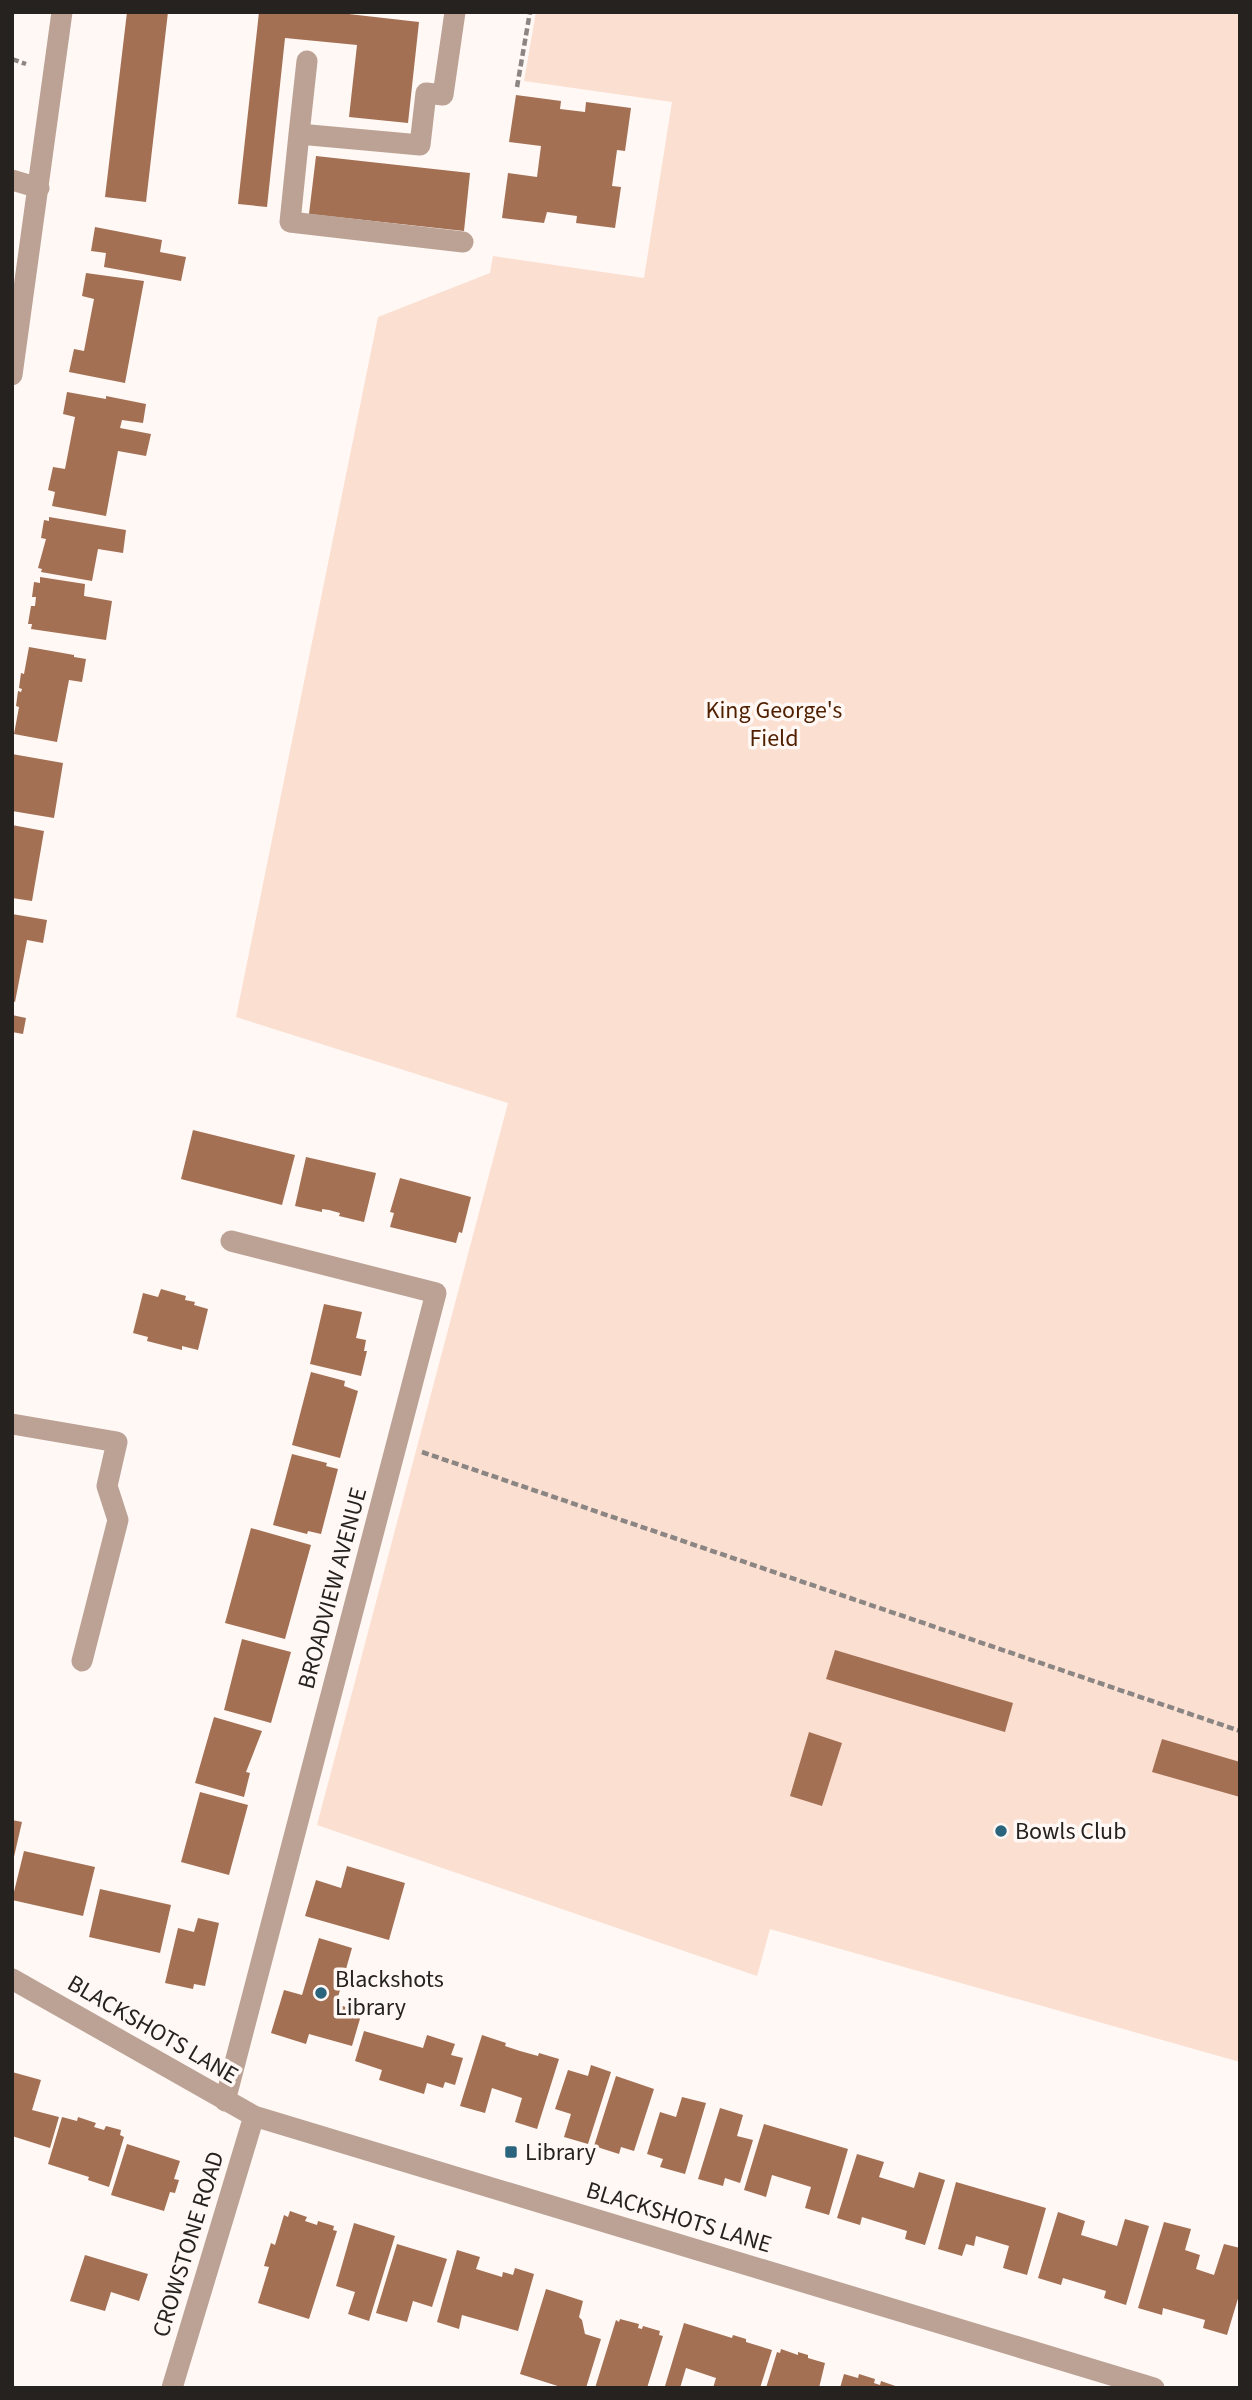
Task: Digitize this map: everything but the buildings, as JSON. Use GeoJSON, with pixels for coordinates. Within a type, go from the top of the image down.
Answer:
{"type":"FeatureCollection","features":[{"type":"Feature","properties":{"kind":"street"},"geometry":{"type":"LineString","coordinates":[[12,375],[62,12]]}},
{"type":"Feature","properties":{"kind":"street"},"geometry":{"type":"LineString","coordinates":[[299,134],[420,145],[426,93],[443,95],[455,12]]}},
{"type":"Feature","properties":{"kind":"street"},"geometry":{"type":"LineString","coordinates":[[307,61],[290,222],[463,242]]}},
{"type":"Feature","properties":{"kind":"street"},"geometry":{"type":"LineString","coordinates":[[12,180],[39,188]]}},
{"type":"Feature","properties":{"kind":"street","name":"BROADVIEW AVENUE"},"geometry":{"type":"LineString","coordinates":[[225,2101],[436,1293],[231,1241]]}},
{"type":"Feature","properties":{"kind":"street"},"geometry":{"type":"LineString","coordinates":[[12,1424],[117,1442],[107,1486],[118,1520],[82,1661]]}},
{"type":"Feature","properties":{"kind":"street","name":"BLACKSHOTS LANE"},"geometry":{"type":"LineString","coordinates":[[12,1979],[254,2116],[1154,2388]]}},
{"type":"Feature","properties":{"kind":"street","name":"CROWSTONE ROAD"},"geometry":{"type":"LineString","coordinates":[[172,2388],[254,2116]]}},
{"type":"Feature","properties":{"kind":"path"},"geometry":{"type":"LineString","coordinates":[[517,87],[530,12]]}},
{"type":"Feature","properties":{"kind":"path"},"geometry":{"type":"LineString","coordinates":[[397,1444],[1240,1731]]}},
{"type":"Feature","properties":{"kind":"green space","name":"King George's Field"},"geometry":{"type":"Polygon","coordinates":[[[536,12],[1240,12],[1240,2062],[770,1929],[757,1976],[317,1825],[508,1103],[236,1017],[378,317],[490,273],[493,256],[644,278],[672,102],[524,81],[536,12]]]}},
{"type":"Feature","properties":{"kind":"place","name":"Bowls Club"},"geometry":{"type":"Point","coordinates":[1001,1831]}},
{"type":"Feature","properties":{"kind":"place","name":"Blackshots Library"},"geometry":{"type":"Point","coordinates":[321,1993]}},
{"type":"Feature","properties":{"kind":"place","name":"Library"},"geometry":{"type":"Point","coordinates":[511,2152]}}]}
